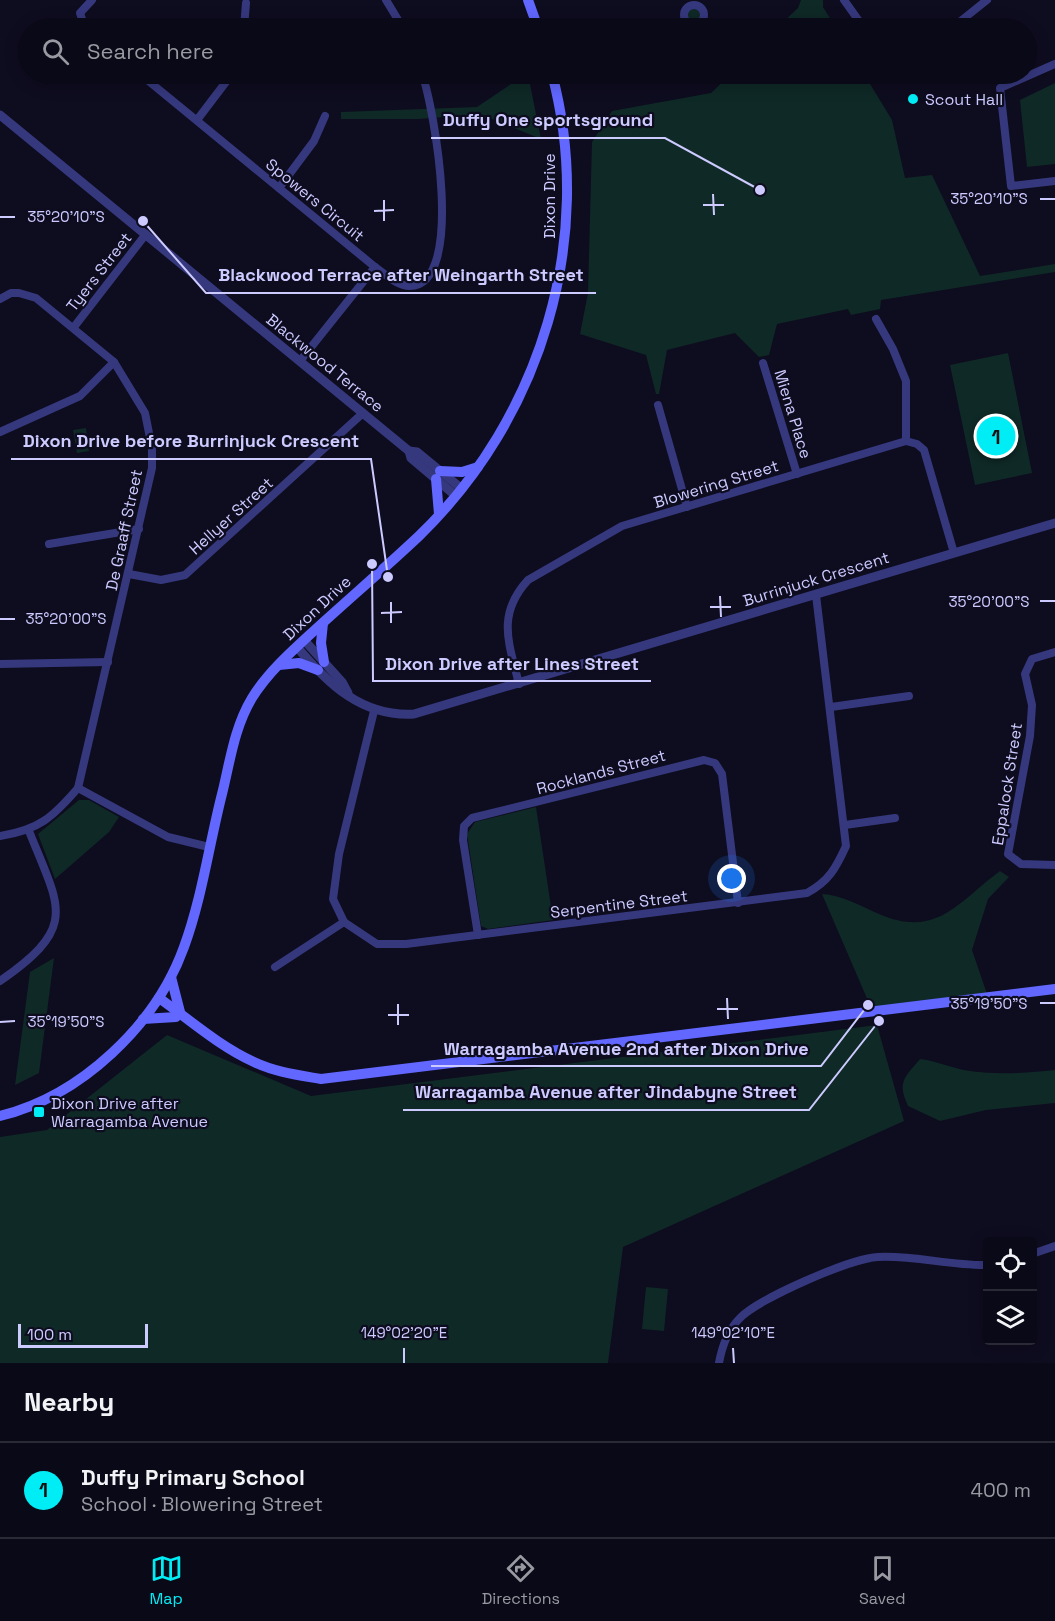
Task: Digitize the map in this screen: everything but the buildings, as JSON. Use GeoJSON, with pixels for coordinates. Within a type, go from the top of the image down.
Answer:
{"type":"FeatureCollection","features":[{"type":"Feature","properties":{"kind":"main road"},"geometry":{"type":"LineString","coordinates":[[528,0],[534,18]]}},
{"type":"Feature","properties":{"kind":"main road","name":"Dixon Drive"},"geometry":{"type":"LineString","coordinates":[[0,1116],[33,1104],[76,1081],[120,1046],[157,1001],[171,977],[189,934],[237,728],[253,696],[300,644],[439,514],[479,466],[504,428],[539,351],[558,283],[564,245],[567,184],[555,84]]}},
{"type":"Feature","properties":{"kind":"main road"},"geometry":{"type":"LineString","coordinates":[[439,514],[438,475],[462,472],[479,466]]}},
{"type":"Feature","properties":{"kind":"main road"},"geometry":{"type":"LineString","coordinates":[[279,665],[299,663],[321,666],[323,623]]}},
{"type":"Feature","properties":{"kind":"main road"},"geometry":{"type":"LineString","coordinates":[[171,977],[178,1015]]}},
{"type":"Feature","properties":{"kind":"main road"},"geometry":{"type":"LineString","coordinates":[[157,1001],[254,1062],[285,1073],[321,1079],[369,1075],[1055,989]]}},
{"type":"Feature","properties":{"kind":"main road"},"geometry":{"type":"LineString","coordinates":[[143,1019],[178,1015]]}},
{"type":"Feature","properties":{"kind":"street"},"geometry":{"type":"LineString","coordinates":[[82,18],[80,13],[92,0]]}},
{"type":"Feature","properties":{"kind":"street"},"geometry":{"type":"LineString","coordinates":[[386,0],[397,18]]}},
{"type":"Feature","properties":{"kind":"street"},"geometry":{"type":"LineString","coordinates":[[844,0],[857,18]]}},
{"type":"Feature","properties":{"kind":"street"},"geometry":{"type":"LineString","coordinates":[[964,18],[986,0]]}},
{"type":"Feature","properties":{"kind":"street"},"geometry":{"type":"LineString","coordinates":[[245,18],[246,3]]}},
{"type":"Feature","properties":{"kind":"street"},"geometry":{"type":"LineString","coordinates":[[1037,72],[1055,64]]}},
{"type":"Feature","properties":{"kind":"street","name":"Spowers Circuit"},"geometry":{"type":"LineString","coordinates":[[152,84],[375,267],[397,283],[411,286],[426,281],[435,266],[442,191],[434,113],[425,84]]}},
{"type":"Feature","properties":{"kind":"street"},"geometry":{"type":"LineString","coordinates":[[197,120],[224,84]]}},
{"type":"Feature","properties":{"kind":"street"},"geometry":{"type":"LineString","coordinates":[[1009,84],[1000,88],[1011,186],[1055,181]]}},
{"type":"Feature","properties":{"kind":"street","name":"Blackwood Terrace"},"geometry":{"type":"LineString","coordinates":[[0,115],[409,451],[417,452],[438,475],[459,492]]}},
{"type":"Feature","properties":{"kind":"street"},"geometry":{"type":"LineString","coordinates":[[279,188],[314,141],[325,116]]}},
{"type":"Feature","properties":{"kind":"street","name":"Tyers Street"},"geometry":{"type":"LineString","coordinates":[[74,327],[146,234]]}},
{"type":"Feature","properties":{"kind":"street"},"geometry":{"type":"LineString","coordinates":[[300,361],[375,267]]}},
{"type":"Feature","properties":{"kind":"street","name":"De Graaff Street"},"geometry":{"type":"LineString","coordinates":[[0,299],[10,293],[27,294],[36,298],[114,362],[133,390],[149,427],[152,468],[78,788],[58,812],[29,831],[0,836]]}},
{"type":"Feature","properties":{"kind":"street"},"geometry":{"type":"LineString","coordinates":[[876,319],[893,349],[906,381],[906,441],[924,450],[954,554]]}},
{"type":"Feature","properties":{"kind":"street"},"geometry":{"type":"LineString","coordinates":[[0,432],[80,396],[114,362]]}},
{"type":"Feature","properties":{"kind":"street","name":"Miena Place"},"geometry":{"type":"LineString","coordinates":[[763,363],[797,474]]}},
{"type":"Feature","properties":{"kind":"street"},"geometry":{"type":"LineString","coordinates":[[658,405],[687,507]]}},
{"type":"Feature","properties":{"kind":"street","name":"Hellyer Street"},"geometry":{"type":"LineString","coordinates":[[129,574],[161,580],[185,575],[363,413]]}},
{"type":"Feature","properties":{"kind":"street","name":"Blowering Street"},"geometry":{"type":"LineString","coordinates":[[519,684],[506,627],[516,593],[528,580],[622,526],[906,441]]}},
{"type":"Feature","properties":{"kind":"street","name":"Burrinjuck Crescent"},"geometry":{"type":"LineString","coordinates":[[300,644],[321,666],[342,682],[348,693],[374,711],[398,715],[414,714],[1055,523]]}},
{"type":"Feature","properties":{"kind":"street"},"geometry":{"type":"LineString","coordinates":[[49,544],[139,529]]}},
{"type":"Feature","properties":{"kind":"street","name":"Serpentine Street"},"geometry":{"type":"LineString","coordinates":[[344,922],[376,944],[406,944],[738,903],[807,892],[821,885],[835,870],[846,846],[816,595]]}},
{"type":"Feature","properties":{"kind":"street","name":"Eppalock Street"},"geometry":{"type":"LineString","coordinates":[[1055,652],[1032,658],[1025,674],[1032,705],[1030,736],[1008,854],[1021,864],[1055,865]]}},
{"type":"Feature","properties":{"kind":"street"},"geometry":{"type":"LineString","coordinates":[[0,664],[108,662]]}},
{"type":"Feature","properties":{"kind":"street"},"geometry":{"type":"LineString","coordinates":[[831,707],[909,696]]}},
{"type":"Feature","properties":{"kind":"street"},"geometry":{"type":"LineString","coordinates":[[275,967],[344,922],[333,899],[339,854],[374,711]]}},
{"type":"Feature","properties":{"kind":"street","name":"Rocklands Street"},"geometry":{"type":"LineString","coordinates":[[478,935],[463,840],[464,826],[472,818],[704,760],[715,763],[722,774],[738,903]]}},
{"type":"Feature","properties":{"kind":"street"},"geometry":{"type":"LineString","coordinates":[[78,788],[168,837],[209,847]]}},
{"type":"Feature","properties":{"kind":"street"},"geometry":{"type":"LineString","coordinates":[[845,825],[895,818]]}},
{"type":"Feature","properties":{"kind":"street"},"geometry":{"type":"LineString","coordinates":[[0,981],[22,965],[46,939],[57,920],[57,899],[29,831]]}},
{"type":"Feature","properties":{"kind":"street"},"geometry":{"type":"LineString","coordinates":[[1037,1252],[1055,1246]]}},
{"type":"Feature","properties":{"kind":"street"},"geometry":{"type":"LineString","coordinates":[[719,1363],[726,1338],[749,1310],[851,1263],[883,1257],[983,1265]]}},
{"type":"Feature","properties":{"kind":"green space"},"geometry":{"type":"Polygon","coordinates":[[[801,0],[823,0],[823,7],[830,18],[788,18],[798,8],[801,0]]]}},
{"type":"Feature","properties":{"kind":"green space"},"geometry":{"type":"Polygon","coordinates":[[[694,6],[702,12],[702,18],[686,18],[685,15],[688,9],[694,6]]]}},
{"type":"Feature","properties":{"kind":"green space"},"geometry":{"type":"Polygon","coordinates":[[[1055,83],[1055,164],[1027,167],[1020,100],[1055,83]]]}},
{"type":"Feature","properties":{"kind":"green space"},"geometry":{"type":"Polygon","coordinates":[[[511,84],[530,84],[541,139],[480,114],[419,119],[341,119],[341,112],[477,107],[511,84]]]}},
{"type":"Feature","properties":{"kind":"green space"},"geometry":{"type":"Polygon","coordinates":[[[720,84],[870,84],[892,120],[905,178],[932,175],[980,276],[1055,264],[1055,272],[881,300],[880,309],[851,315],[848,309],[777,324],[769,355],[759,357],[735,333],[667,350],[659,394],[656,394],[646,355],[580,334],[588,293],[592,142],[612,111],[711,93],[720,84]]]}},
{"type":"Feature","properties":{"kind":"green space"},"geometry":{"type":"Polygon","coordinates":[[[1008,353],[1032,473],[975,485],[950,365],[1008,353]]]}},
{"type":"Feature","properties":{"kind":"green space"},"geometry":{"type":"Polygon","coordinates":[[[86,428],[89,451],[77,453],[73,430],[86,428]]]}},
{"type":"Feature","properties":{"kind":"green space"},"geometry":{"type":"Polygon","coordinates":[[[79,800],[89,800],[119,817],[109,832],[55,879],[38,834],[79,800]]]}},
{"type":"Feature","properties":{"kind":"green space"},"geometry":{"type":"Polygon","coordinates":[[[536,807],[553,920],[488,929],[481,926],[467,834],[475,822],[536,807]]]}},
{"type":"Feature","properties":{"kind":"green space"},"geometry":{"type":"Polygon","coordinates":[[[1000,871],[1009,877],[988,899],[972,950],[987,994],[872,1010],[822,894],[844,899],[899,921],[932,920],[959,905],[1000,871]]]}},
{"type":"Feature","properties":{"kind":"green space"},"geometry":{"type":"Polygon","coordinates":[[[54,958],[39,1073],[15,1085],[30,972],[54,958]]]}},
{"type":"Feature","properties":{"kind":"green space"},"geometry":{"type":"Polygon","coordinates":[[[877,1025],[904,1121],[623,1247],[608,1363],[0,1363],[0,1137],[47,1130],[167,1035],[311,1096],[877,1025]]]}},
{"type":"Feature","properties":{"kind":"green space"},"geometry":{"type":"Polygon","coordinates":[[[920,1059],[981,1072],[1013,1073],[1055,1070],[1055,1103],[986,1110],[940,1121],[908,1106],[905,1098],[904,1081],[920,1059]]]}},
{"type":"Feature","properties":{"kind":"green space"},"geometry":{"type":"Polygon","coordinates":[[[646,1287],[668,1289],[664,1331],[642,1329],[646,1287]]]}},
{"type":"Feature","properties":{"kind":"place","name":"Scout Hall"},"geometry":{"type":"Point","coordinates":[913,99]}},
{"type":"Feature","properties":{"kind":"place","name":"Duffy One sportsground"},"geometry":{"type":"Point","coordinates":[760,190]}},
{"type":"Feature","properties":{"kind":"place","name":"Blackwood Terrace after Weingarth Street"},"geometry":{"type":"Point","coordinates":[143,221]}},
{"type":"Feature","properties":{"kind":"place","name":"Duffy Primary School"},"geometry":{"type":"Point","coordinates":[996,436]}},
{"type":"Feature","properties":{"kind":"place","name":"Dixon Drive after Lines Street"},"geometry":{"type":"Point","coordinates":[372,564]}},
{"type":"Feature","properties":{"kind":"place","name":"Dixon Drive before Burrinjuck Crescent"},"geometry":{"type":"Point","coordinates":[388,577]}},
{"type":"Feature","properties":{"kind":"place","name":"Warragamba Avenue 2nd after Dixon Drive"},"geometry":{"type":"Point","coordinates":[868,1005]}},
{"type":"Feature","properties":{"kind":"place","name":"Warragamba Avenue after Jindabyne Street"},"geometry":{"type":"Point","coordinates":[879,1021]}},
{"type":"Feature","properties":{"kind":"place","name":"Dixon Drive after Warragamba Avenue"},"geometry":{"type":"Point","coordinates":[39,1112]}}]}
